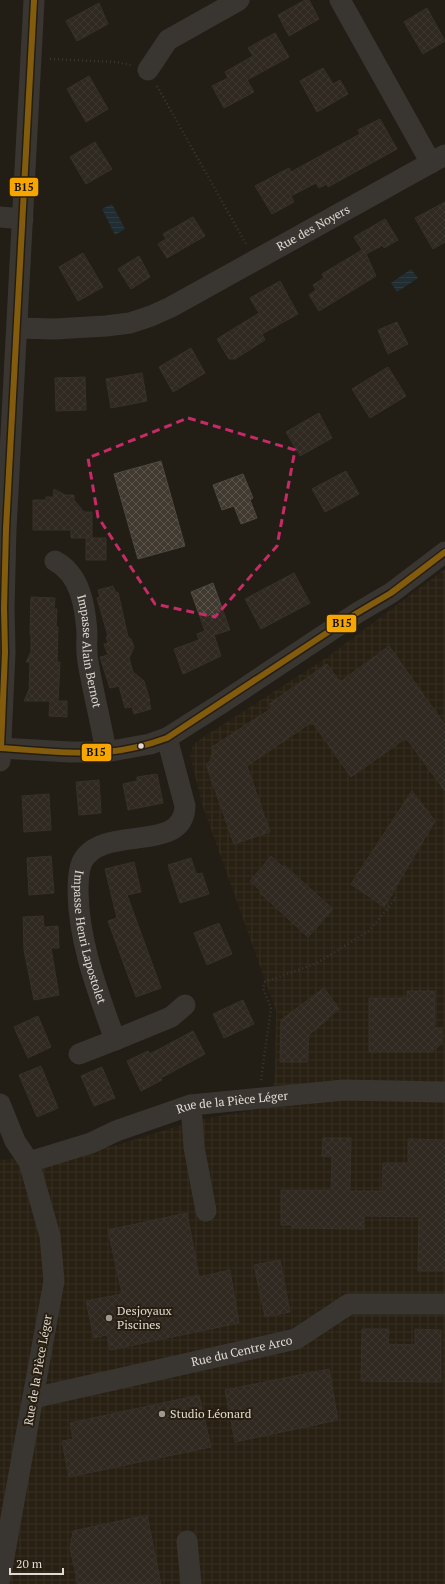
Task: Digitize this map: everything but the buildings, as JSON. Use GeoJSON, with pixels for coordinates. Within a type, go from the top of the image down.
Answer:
{"type":"FeatureCollection","features":[{"type":"Feature","properties":{"kind":"street"},"geometry":{"type":"LineString","coordinates":[[0,760],[5,652],[4,608],[6,529],[34,0]]}},
{"type":"Feature","properties":{"kind":"street"},"geometry":{"type":"LineString","coordinates":[[148,70],[168,40],[239,0]]}},
{"type":"Feature","properties":{"kind":"street","name":"Rue des Noyers"},"geometry":{"type":"LineString","coordinates":[[17,328],[106,326],[130,323],[151,316],[171,307],[438,159],[340,0]]}},
{"type":"Feature","properties":{"kind":"street"},"geometry":{"type":"LineString","coordinates":[[0,217],[23,219]]}},
{"type":"Feature","properties":{"kind":"street"},"geometry":{"type":"LineString","coordinates":[[0,748],[70,752],[106,752],[150,744],[167,738],[357,613],[391,594],[445,552]]}},
{"type":"Feature","properties":{"kind":"street","name":"Impasse Alain Bernot"},"geometry":{"type":"LineString","coordinates":[[55,560],[72,573],[79,588],[86,623],[88,661],[106,752]]}},
{"type":"Feature","properties":{"kind":"street","name":"Impasse Henri Lapostolet"},"geometry":{"type":"LineString","coordinates":[[115,1040],[88,961],[80,919],[78,878],[82,863],[89,853],[99,847],[114,842],[166,833],[176,828],[182,821],[185,813],[185,806],[167,738]]}},
{"type":"Feature","properties":{"kind":"street"},"geometry":{"type":"LineString","coordinates":[[79,1054],[171,1017],[185,1005]]}},
{"type":"Feature","properties":{"kind":"street","name":"Rue de la Pièce Léger"},"geometry":{"type":"LineString","coordinates":[[29,1162],[91,1143],[116,1131],[191,1105],[344,1090],[445,1092]]}},
{"type":"Feature","properties":{"kind":"street","name":"Rue de la Pièce Léger"},"geometry":{"type":"LineString","coordinates":[[0,1104],[15,1141],[29,1162],[50,1236],[54,1281],[0,1579]]}},
{"type":"Feature","properties":{"kind":"street"},"geometry":{"type":"LineString","coordinates":[[191,1105],[194,1147],[206,1211]]}},
{"type":"Feature","properties":{"kind":"street","name":"Rue du Centre Arco"},"geometry":{"type":"LineString","coordinates":[[32,1398],[296,1339],[349,1304],[445,1304]]}},
{"type":"Feature","properties":{"kind":"street"},"geometry":{"type":"LineString","coordinates":[[187,1540],[191,1584]]}},
{"type":"Feature","properties":{"kind":"path"},"geometry":{"type":"LineString","coordinates":[[32,58],[116,62],[148,70],[256,260]]}},
{"type":"Feature","properties":{"kind":"path"},"geometry":{"type":"LineString","coordinates":[[258,1099],[271,1008],[263,988],[265,982],[317,963],[369,931],[396,898],[392,895]]}},
{"type":"Feature","properties":{"kind":"highlighted area"},"geometry":{"type":"Polygon","coordinates":[[[188,418],[295,450],[277,546],[215,617],[155,604],[98,517],[88,458],[188,418]]]}},
{"type":"Feature","properties":{"kind":"shaded area"},"geometry":{"type":"Polygon","coordinates":[[[445,569],[445,1584],[0,1584],[0,1160],[111,1147],[197,1120],[270,1107],[275,1071],[276,1011],[202,804],[190,755],[193,745],[326,658],[445,569]]]}},
{"type":"Feature","properties":{"kind":"water"},"geometry":{"type":"Polygon","coordinates":[[[112,204],[125,229],[115,235],[102,209],[112,204]]]}},
{"type":"Feature","properties":{"kind":"water"},"geometry":{"type":"Polygon","coordinates":[[[411,269],[418,278],[397,292],[391,283],[411,269]]]}},
{"type":"Feature","properties":{"kind":"transit line","name":"B15"},"geometry":{"type":"LineString","coordinates":[[1,748],[5,652],[4,608],[6,529],[34,0]]}},
{"type":"Feature","properties":{"kind":"transit line","name":"B15"},"geometry":{"type":"LineString","coordinates":[[1,748],[68,753],[94,753],[130,749],[167,738],[357,613],[391,593],[445,552]]}},
{"type":"Feature","properties":{"kind":"place","name":"Desjoyaux Piscines"},"geometry":{"type":"Point","coordinates":[109,1318]}},
{"type":"Feature","properties":{"kind":"place","name":"Studio Léonard"},"geometry":{"type":"Point","coordinates":[162,1414]}}]}
